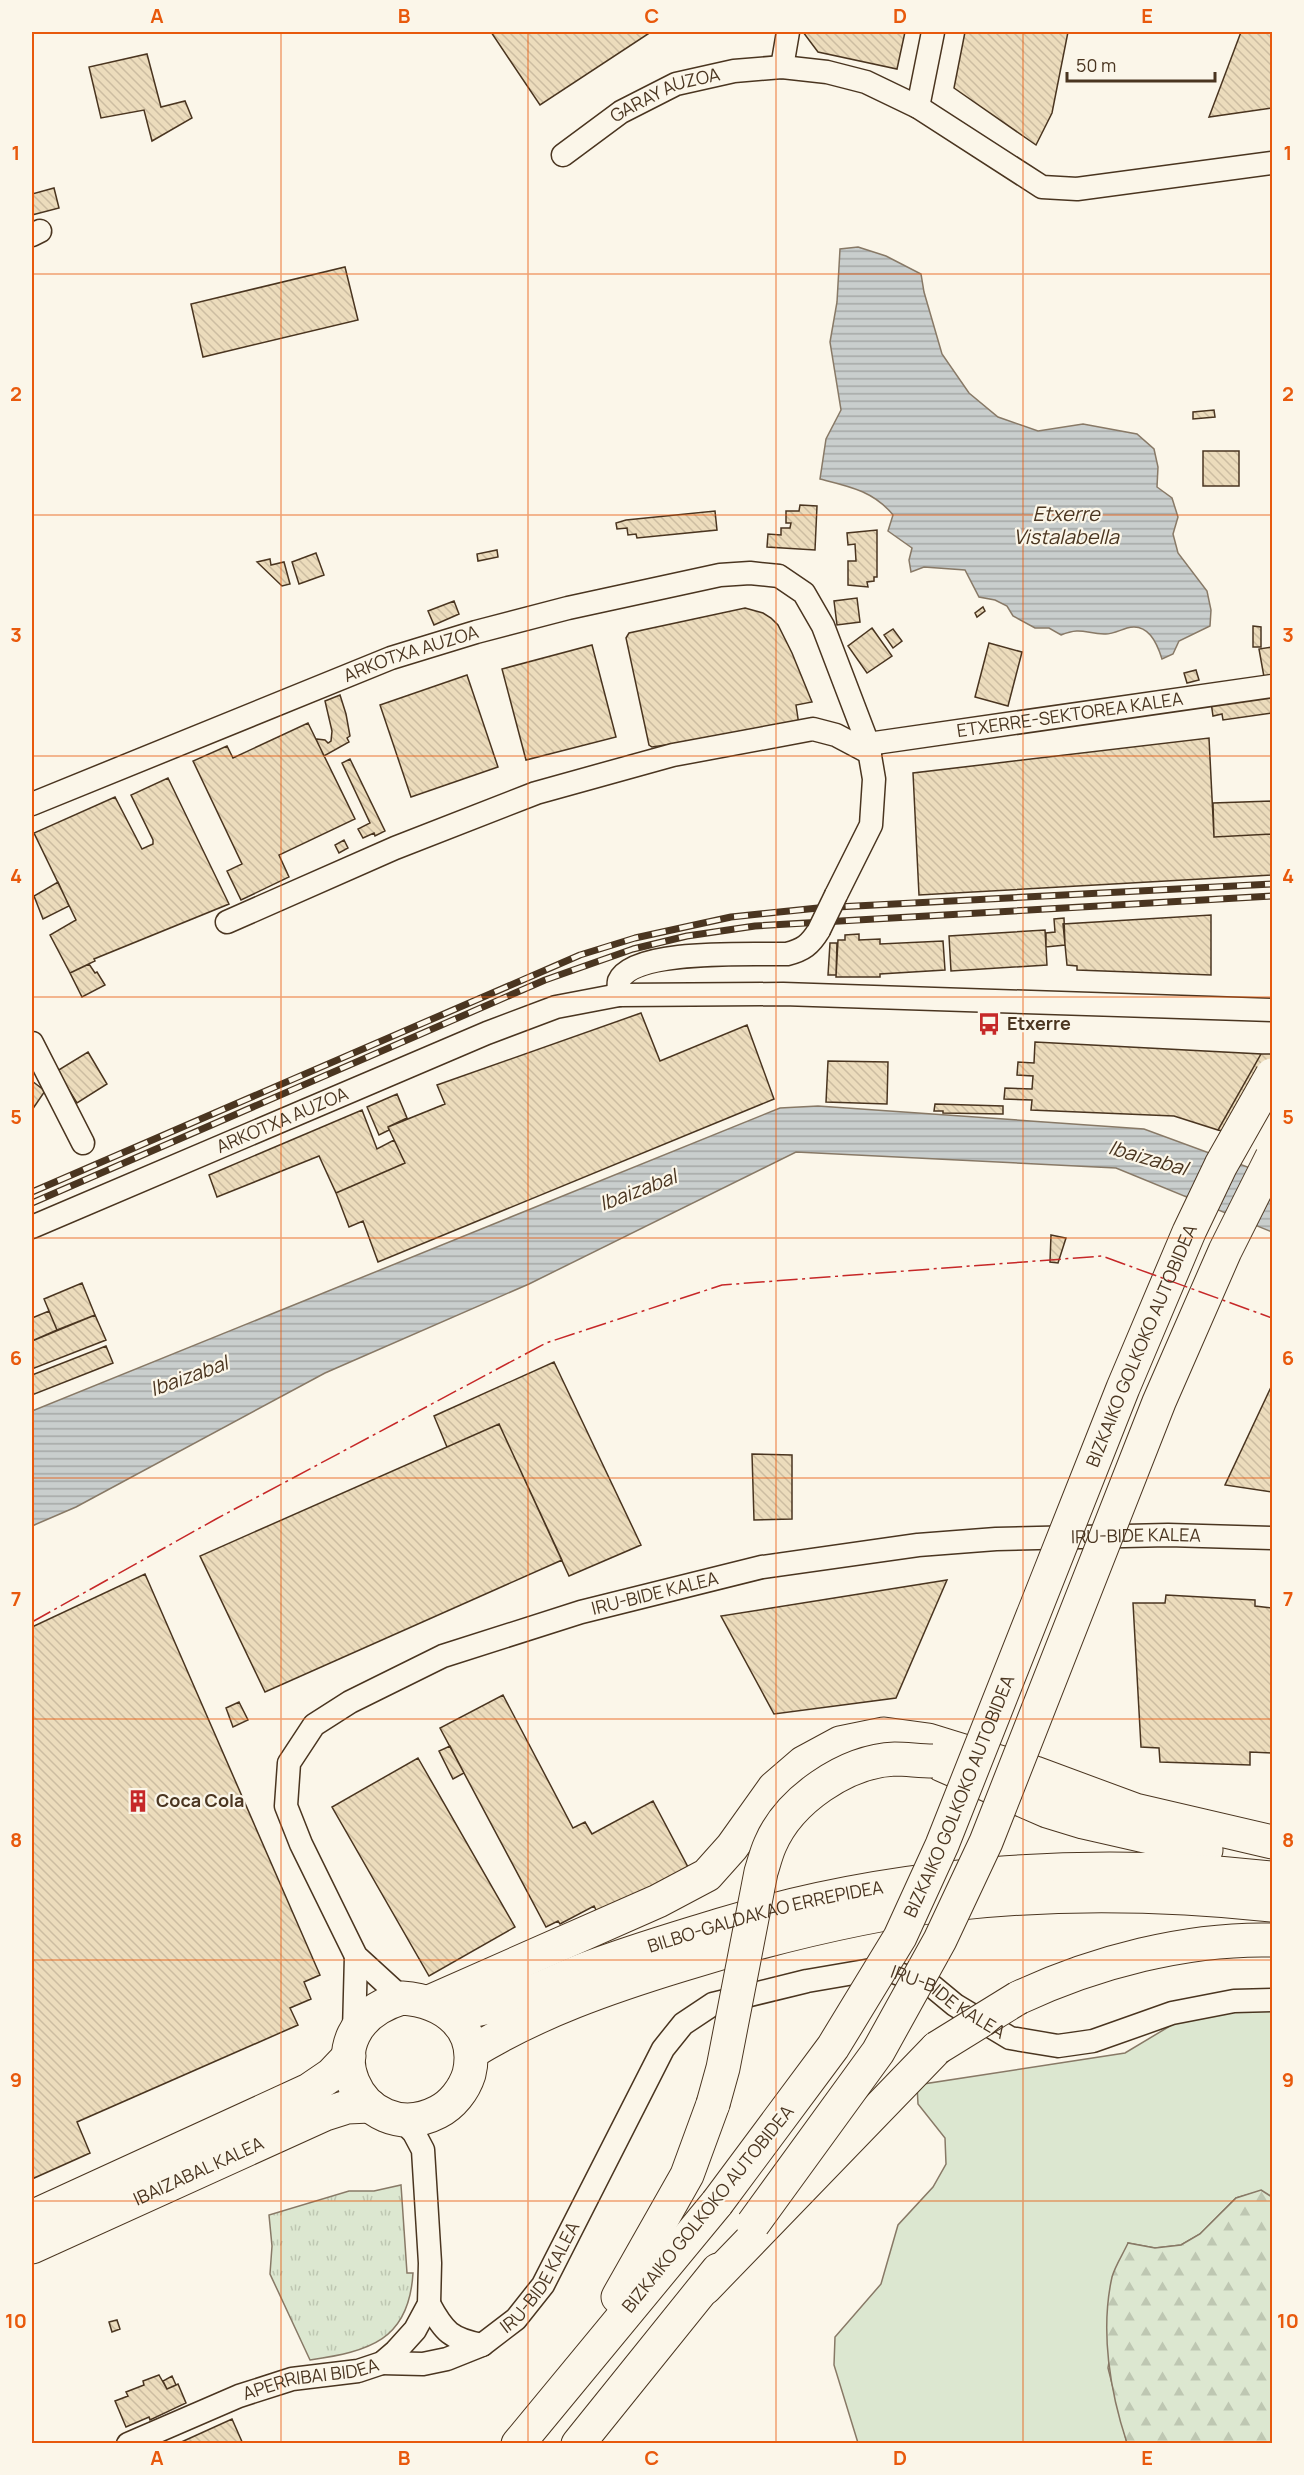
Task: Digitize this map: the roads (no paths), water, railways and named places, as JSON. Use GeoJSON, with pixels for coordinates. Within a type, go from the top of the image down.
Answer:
{"type":"FeatureCollection","features":[{"type":"Feature","properties":{"kind":"highway","name":"BIZKAIKO GOLKOKO AUTOBIDEA"},"geometry":{"type":"LineString","coordinates":[[518,2444],[717,2203],[833,2047],[900,1936],[942,1845],[1123,1388],[1189,1232],[1221,1165],[1272,1075]]}},
{"type":"Feature","properties":{"kind":"highway","name":"BIZKAIKO GOLKOKO AUTOBIDEA"},"geometry":{"type":"LineString","coordinates":[[705,2288],[878,2052],[940,1940],[986,1842],[1159,1402],[1225,1251],[1272,1157]]}},
{"type":"Feature","properties":{"kind":"highway"},"geometry":{"type":"LineString","coordinates":[[427,2005],[456,2020],[472,2052],[468,2076],[459,2094],[446,2108],[428,2118],[408,2121],[387,2116],[370,2106],[357,2091],[349,2072],[352,2044],[366,2015],[383,2004],[427,2005],[658,1901],[708,1875],[732,1847],[774,1788],[803,1763],[840,1743],[884,1734],[928,1740],[1035,1773],[1135,1810],[1272,1842]]}},
{"type":"Feature","properties":{"kind":"highway"},"geometry":{"type":"LineString","coordinates":[[578,2369],[687,2175],[713,2104],[728,2046],[761,1872],[770,1844],[783,1824],[820,1785],[872,1762],[895,1759],[933,1761],[1023,1801],[1083,1822],[1272,1865]]}},
{"type":"Feature","properties":{"kind":"highway","name":"BILBO-GALDAKAO ERREPIDEA"},"geometry":{"type":"LineString","coordinates":[[427,2005],[470,2013],[494,2006],[621,1956],[723,1924],[798,1905],[925,1881],[1008,1872],[1123,1870],[1198,1872],[1272,1878]]}},
{"type":"Feature","properties":{"kind":"highway","name":"BILBO-GALDAKAO ERREPIDEA"},"geometry":{"type":"LineString","coordinates":[[472,2052],[531,2020],[630,1981],[730,1950],[804,1931],[877,1917],[950,1905],[1009,1899],[1155,1897],[1272,1905]]}},
{"type":"Feature","properties":{"kind":"highway"},"geometry":{"type":"LineString","coordinates":[[578,2444],[705,2288],[937,2048],[1018,1998],[1045,1985],[1139,1956],[1214,1943],[1272,1940]]}},
{"type":"Feature","properties":{"kind":"highway","name":"IBAIZABAL KALEA"},"geometry":{"type":"LineString","coordinates":[[32,2217],[309,2090],[331,2075],[352,2044]]}},
{"type":"Feature","properties":{"kind":"highway","name":"IBAIZABAL KALEA"},"geometry":{"type":"LineString","coordinates":[[32,2247],[325,2114],[347,2107],[370,2106]]}},
{"type":"Feature","properties":{"kind":"street"},"geometry":{"type":"LineString","coordinates":[[782,67],[788,32]]}},
{"type":"Feature","properties":{"kind":"street"},"geometry":{"type":"LineString","coordinates":[[918,106],[933,32]]}},
{"type":"Feature","properties":{"kind":"street","name":"GARAY AUZOA"},"geometry":{"type":"LineString","coordinates":[[563,155],[621,112],[676,84],[734,71],[782,67],[827,72],[866,82],[918,106],[1042,187],[1077,189],[1272,163]]}},
{"type":"Feature","properties":{"kind":"street","name":"ARKOTXA AUZOA"},"geometry":{"type":"LineString","coordinates":[[32,804],[391,658],[567,608],[720,575],[750,573],[779,576],[804,593],[823,626],[869,748]]}},
{"type":"Feature","properties":{"kind":"street","name":"ETXERRE-SEKTOREA KALEA"},"geometry":{"type":"LineString","coordinates":[[869,748],[1272,686]]}},
{"type":"Feature","properties":{"kind":"street"},"geometry":{"type":"LineString","coordinates":[[227,922],[394,848],[525,798],[673,755],[813,729],[869,748],[874,779],[871,825],[810,944],[801,951],[787,954],[668,957],[646,962],[624,975],[618,982],[619,995]]}},
{"type":"Feature","properties":{"kind":"street","name":"ARKOTXA AUZOA"},"geometry":{"type":"LineString","coordinates":[[32,1227],[487,1033],[556,1007],[619,995],[783,994],[1272,1010]]}},
{"type":"Feature","properties":{"kind":"street"},"geometry":{"type":"LineString","coordinates":[[32,1043],[38,1063],[83,1143]]}},
{"type":"Feature","properties":{"kind":"street","name":"IRU-BIDE KALEA"},"geometry":{"type":"LineString","coordinates":[[356,1956],[301,1844],[286,1806],[290,1763],[314,1725],[350,1702],[443,1656],[581,1612],[762,1567],[918,1545],[996,1539],[1168,1534],[1272,1538]]}},
{"type":"Feature","properties":{"kind":"street"},"geometry":{"type":"LineString","coordinates":[[356,1956],[427,2005]]}},
{"type":"Feature","properties":{"kind":"street"},"geometry":{"type":"LineString","coordinates":[[352,2044],[356,1956]]}},
{"type":"Feature","properties":{"kind":"street","name":"IRU-BIDE KALEA"},"geometry":{"type":"LineString","coordinates":[[382,2362],[423,2364],[447,2359],[482,2345],[516,2319],[543,2285],[663,2049],[683,2024],[713,2004],[807,1981],[883,1968],[932,1986],[955,2005],[1010,2038],[1058,2046],[1093,2041],[1172,2013],[1234,2001],[1272,2000]]}},
{"type":"Feature","properties":{"kind":"street"},"geometry":{"type":"LineString","coordinates":[[423,2150],[434,2126],[446,2108]]}},
{"type":"Feature","properties":{"kind":"street"},"geometry":{"type":"LineString","coordinates":[[400,2119],[414,2133],[423,2150]]}},
{"type":"Feature","properties":{"kind":"street","name":"APERRIBAI BIDEA"},"geometry":{"type":"LineString","coordinates":[[128,2444],[239,2396],[292,2379],[358,2371],[382,2362],[396,2351],[415,2330],[429,2304],[430,2263],[423,2150]]}},
{"type":"Feature","properties":{"kind":"street"},"geometry":{"type":"LineString","coordinates":[[429,2304],[439,2324],[448,2333],[466,2342],[482,2345]]}},
{"type":"Feature","properties":{"kind":"water","name":"Etxerre Vistalabella"},"geometry":{"type":"Polygon","coordinates":[[[858,247],[886,256],[921,274],[942,354],[969,393],[998,417],[1038,431],[1083,424],[1137,434],[1154,449],[1158,467],[1157,487],[1172,498],[1178,517],[1173,534],[1178,553],[1207,591],[1211,610],[1210,626],[1179,641],[1173,654],[1162,659],[1150,635],[1141,628],[1127,628],[1107,634],[1078,631],[1061,635],[1049,628],[1035,628],[1013,616],[1007,606],[995,600],[979,597],[965,570],[924,567],[911,572],[909,560],[912,548],[888,531],[893,515],[886,507],[860,491],[820,479],[826,439],[841,410],[830,342],[837,302],[840,249],[858,247]]]}},
{"type":"Feature","properties":{"kind":"water","name":"Ibaizabal"},"geometry":{"type":"Polygon","coordinates":[[[818,1106],[1144,1129],[1272,1176],[1272,1232],[1116,1168],[796,1152],[529,1284],[325,1373],[76,1507],[32,1526],[32,1411],[780,1108],[818,1106]]]}},
{"type":"Feature","properties":{"kind":"railway"},"geometry":{"type":"LineString","coordinates":[[32,1192],[580,955],[635,938],[731,917],[818,908],[1272,884]]}},
{"type":"Feature","properties":{"kind":"railway"},"geometry":{"type":"LineString","coordinates":[[32,1203],[545,980],[633,949],[687,936],[755,926],[1272,896]]}},
{"type":"Feature","properties":{"kind":"place","name":"Etxerre"},"geometry":{"type":"Point","coordinates":[989,1024]}},
{"type":"Feature","properties":{"kind":"place","name":"Coca Cola"},"geometry":{"type":"Point","coordinates":[138,1801]}}]}
